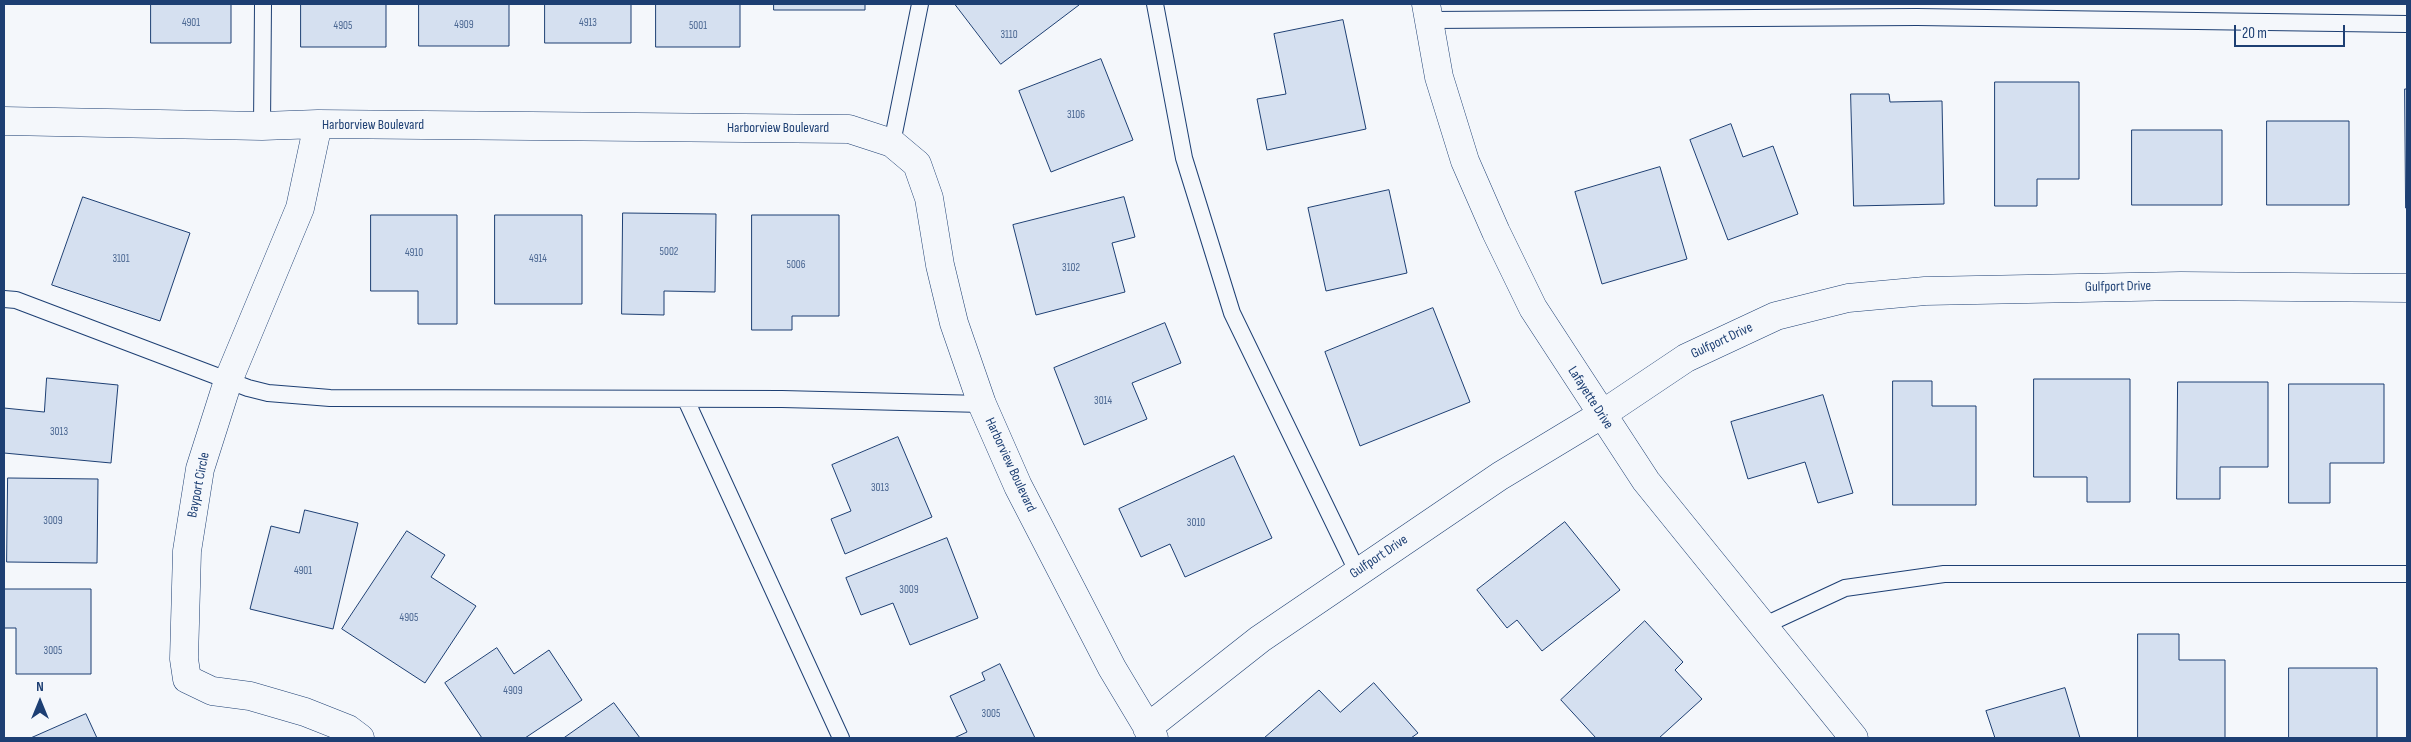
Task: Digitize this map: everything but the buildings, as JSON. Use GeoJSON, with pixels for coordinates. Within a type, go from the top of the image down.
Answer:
{"type":"FeatureCollection","features":[{"type":"Feature","properties":{"kind":"street","name":"Lafayette Drive"},"geometry":{"type":"LineString","coordinates":[[1427,12],[1439,77],[1465,161],[1533,308],[1646,482],[1854,738]]}},
{"type":"Feature","properties":{"kind":"street","name":"Harborview Boulevard"},"geometry":{"type":"LineString","coordinates":[[4,121],[262,126],[318,124],[849,129],[892,144],[917,164],[929,198],[940,265],[954,323],[982,404],[1023,495],[1112,668],[1150,733]]}},
{"type":"Feature","properties":{"kind":"street","name":"Bayport Circle"},"geometry":{"type":"LineString","coordinates":[[318,124],[300,208],[228,381],[200,468],[187,551],[184,659],[187,679],[212,692],[250,696],[305,712],[348,729],[360,738]]}},
{"type":"Feature","properties":{"kind":"street","name":"Gulfport Drive"},"geometry":{"type":"LineString","coordinates":[[1150,733],[1260,639],[1357,571],[1500,476],[1601,415],[1686,358],[1776,316],[1848,298],[1925,291],[2171,286],[2407,288]]}},
{"type":"Feature","properties":{"kind":"lane"},"geometry":{"type":"LineString","coordinates":[[262,126],[263,4]]}},
{"type":"Feature","properties":{"kind":"lane"},"geometry":{"type":"LineString","coordinates":[[892,144],[920,4]]}},
{"type":"Feature","properties":{"kind":"lane"},"geometry":{"type":"LineString","coordinates":[[1154,4],[1184,158],[1232,313],[1357,571]]}},
{"type":"Feature","properties":{"kind":"lane"},"geometry":{"type":"LineString","coordinates":[[1427,12],[2407,24]]}},
{"type":"Feature","properties":{"kind":"lane"},"geometry":{"type":"LineString","coordinates":[[4,299],[16,300],[228,381],[268,393],[330,398],[782,399],[982,404]]}},
{"type":"Feature","properties":{"kind":"lane"},"geometry":{"type":"LineString","coordinates":[[686,400],[841,738]]}},
{"type":"Feature","properties":{"kind":"lane"},"geometry":{"type":"LineString","coordinates":[[1763,626],[1845,588],[1944,574],[2407,574]]}}]}
